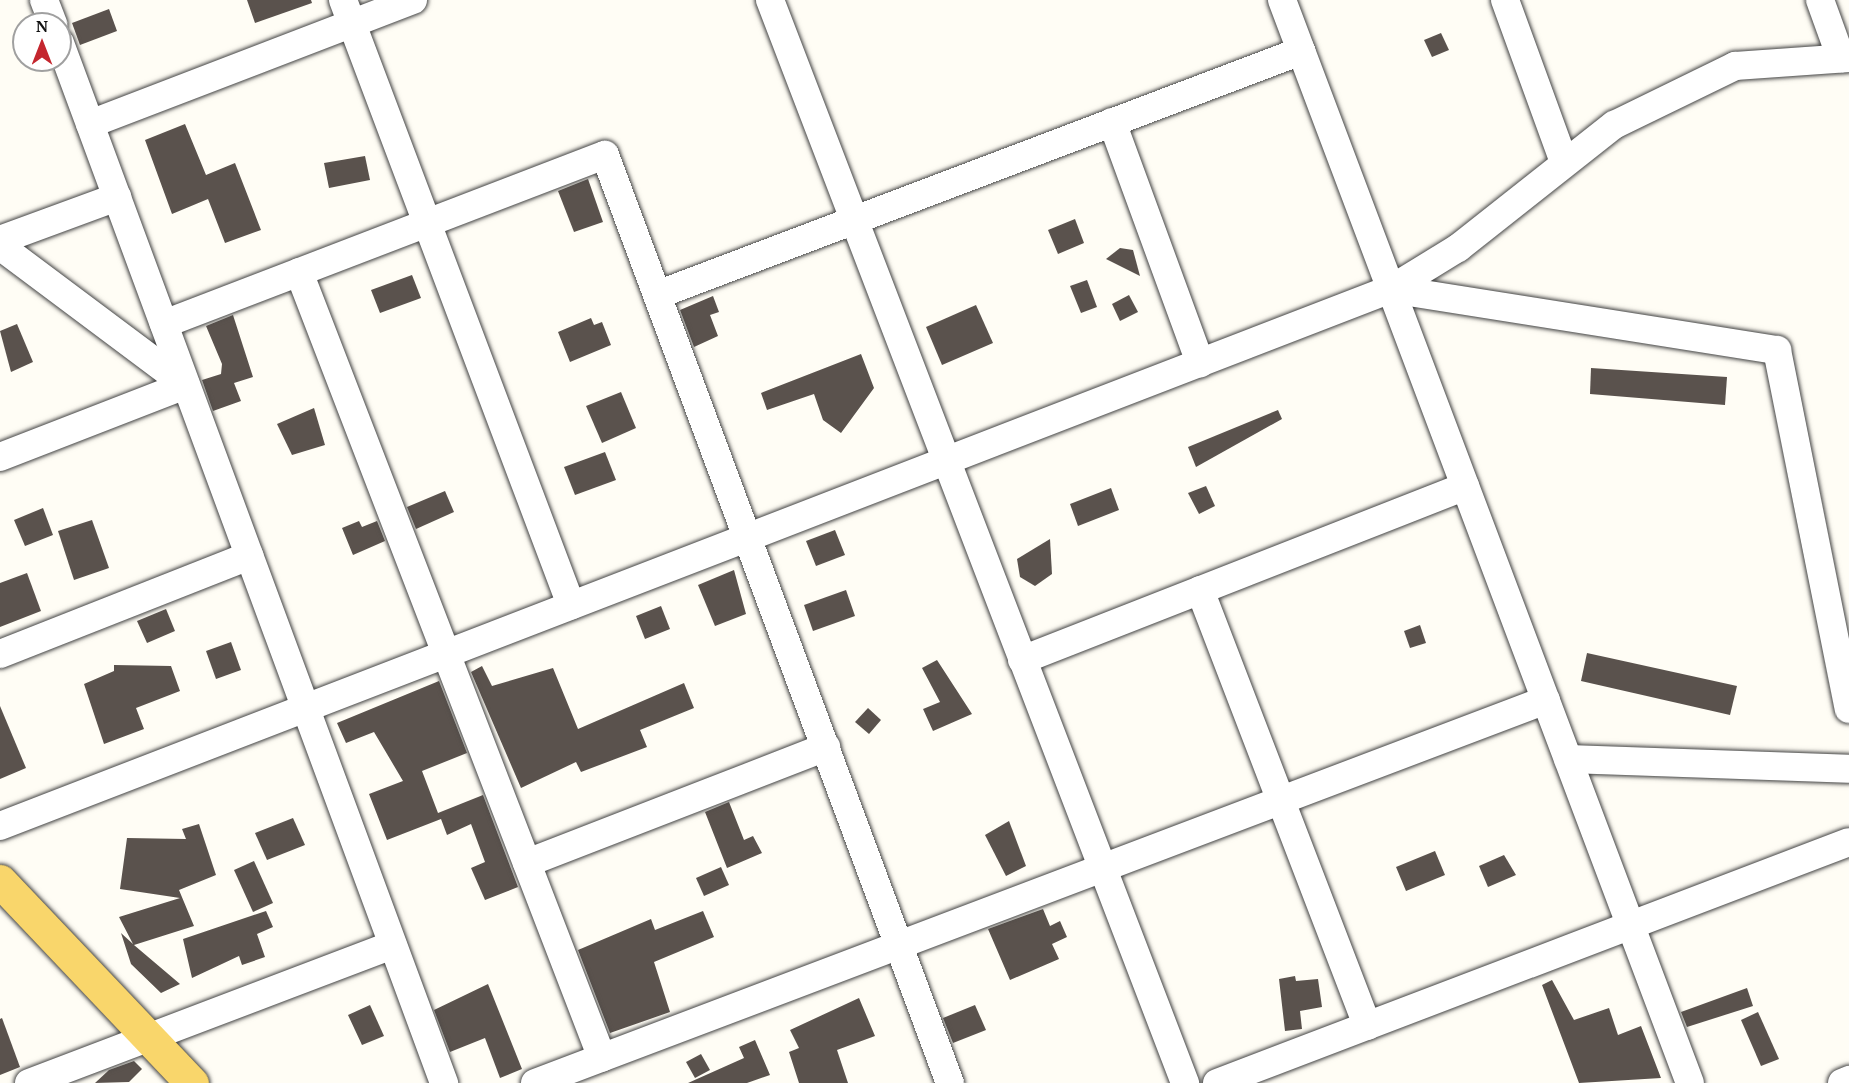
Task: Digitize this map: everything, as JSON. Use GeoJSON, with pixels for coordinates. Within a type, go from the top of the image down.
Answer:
{"type":"FeatureCollection","features":[{"type":"Feature","properties":{"kind":"main road"},"geometry":{"type":"LineString","coordinates":[[0,881],[192,1083]]}},
{"type":"Feature","properties":{"kind":"street"},"geometry":{"type":"LineString","coordinates":[[90,124],[347,12],[413,0]]}},
{"type":"Feature","properties":{"kind":"street"},"geometry":{"type":"LineString","coordinates":[[770,0],[1185,1083]]}},
{"type":"Feature","properties":{"kind":"street"},"geometry":{"type":"LineString","coordinates":[[1282,0],[1690,1083]]}},
{"type":"Feature","properties":{"kind":"street"},"geometry":{"type":"LineString","coordinates":[[1505,0],[1564,162]]}},
{"type":"Feature","properties":{"kind":"street"},"geometry":{"type":"LineString","coordinates":[[0,826],[1391,290],[1458,248],[1564,162],[1614,125],[1735,66],[1845,58],[1820,0]]}},
{"type":"Feature","properties":{"kind":"street"},"geometry":{"type":"LineString","coordinates":[[347,12],[571,605]]}},
{"type":"Feature","properties":{"kind":"street"},"geometry":{"type":"LineString","coordinates":[[657,295],[1301,51]]}},
{"type":"Feature","properties":{"kind":"street"},"geometry":{"type":"LineString","coordinates":[[71,72],[444,1083]]}},
{"type":"Feature","properties":{"kind":"street"},"geometry":{"type":"LineString","coordinates":[[1112,122],[1200,363]]}},
{"type":"Feature","properties":{"kind":"street"},"geometry":{"type":"LineString","coordinates":[[164,324],[605,155],[950,1083]]}},
{"type":"Feature","properties":{"kind":"street"},"geometry":{"type":"LineString","coordinates":[[0,240],[117,197]]}},
{"type":"Feature","properties":{"kind":"street"},"geometry":{"type":"LineString","coordinates":[[0,246],[186,385]]}},
{"type":"Feature","properties":{"kind":"street"},"geometry":{"type":"LineString","coordinates":[[299,272],[602,1058]]}},
{"type":"Feature","properties":{"kind":"street"},"geometry":{"type":"LineString","coordinates":[[1391,290],[1778,350],[1849,709]]}},
{"type":"Feature","properties":{"kind":"street"},"geometry":{"type":"LineString","coordinates":[[0,457],[186,385]]}},
{"type":"Feature","properties":{"kind":"street"},"geometry":{"type":"LineString","coordinates":[[1023,660],[1465,486]]}},
{"type":"Feature","properties":{"kind":"street"},"geometry":{"type":"LineString","coordinates":[[0,654],[249,556]]}},
{"type":"Feature","properties":{"kind":"street"},"geometry":{"type":"LineString","coordinates":[[1200,590],[1367,1026]]}},
{"type":"Feature","properties":{"kind":"street"},"geometry":{"type":"LineString","coordinates":[[535,1083],[1546,700]]}},
{"type":"Feature","properties":{"kind":"street"},"geometry":{"type":"LineString","coordinates":[[527,863],[826,747]]}},
{"type":"Feature","properties":{"kind":"street"},"geometry":{"type":"LineString","coordinates":[[1568,759],[1849,769]]}},
{"type":"Feature","properties":{"kind":"street"},"geometry":{"type":"LineString","coordinates":[[1217,1083],[1849,842]]}},
{"type":"Feature","properties":{"kind":"street"},"geometry":{"type":"LineString","coordinates":[[29,1083],[393,945]]}},
{"type":"Feature","properties":{"kind":"street"},"geometry":{"type":"LineString","coordinates":[[1842,1083],[1849,1080]]}},
{"type":"Feature","properties":{"kind":"building"},"geometry":{"type":"Polygon","coordinates":[[[247,0],[311,0],[312,3],[255,23],[247,0]]]}},
{"type":"Feature","properties":{"kind":"building"},"geometry":{"type":"Polygon","coordinates":[[[109,9],[117,31],[80,45],[72,23],[109,9]]]}},
{"type":"Feature","properties":{"kind":"building"},"geometry":{"type":"Polygon","coordinates":[[[1441,33],[1449,50],[1432,57],[1424,40],[1441,33]]]}},
{"type":"Feature","properties":{"kind":"building"},"geometry":{"type":"Polygon","coordinates":[[[185,124],[206,175],[235,163],[261,230],[225,243],[208,199],[172,214],[145,140],[185,124]]]}},
{"type":"Feature","properties":{"kind":"building"},"geometry":{"type":"Polygon","coordinates":[[[365,156],[370,180],[329,188],[324,163],[365,156]]]}},
{"type":"Feature","properties":{"kind":"building"},"geometry":{"type":"Polygon","coordinates":[[[588,179],[603,222],[574,232],[558,191],[588,179]]]}},
{"type":"Feature","properties":{"kind":"building"},"geometry":{"type":"Polygon","coordinates":[[[1075,219],[1084,243],[1058,254],[1048,230],[1075,219]]]}},
{"type":"Feature","properties":{"kind":"building"},"geometry":{"type":"Polygon","coordinates":[[[1120,248],[1133,250],[1140,276],[1106,259],[1120,248]]]}},
{"type":"Feature","properties":{"kind":"building"},"geometry":{"type":"Polygon","coordinates":[[[412,275],[421,298],[380,313],[371,290],[412,275]]]}},
{"type":"Feature","properties":{"kind":"building"},"geometry":{"type":"Polygon","coordinates":[[[1087,280],[1097,307],[1081,313],[1070,286],[1087,280]]]}},
{"type":"Feature","properties":{"kind":"building"},"geometry":{"type":"Polygon","coordinates":[[[1129,295],[1138,312],[1120,321],[1112,304],[1129,295]]]}},
{"type":"Feature","properties":{"kind":"building"},"geometry":{"type":"Polygon","coordinates":[[[713,296],[719,312],[710,315],[718,336],[694,347],[680,310],[713,296]]]}},
{"type":"Feature","properties":{"kind":"building"},"geometry":{"type":"Polygon","coordinates":[[[976,305],[993,343],[942,365],[926,327],[976,305]]]}},
{"type":"Feature","properties":{"kind":"building"},"geometry":{"type":"Polygon","coordinates":[[[233,315],[253,377],[234,383],[241,401],[213,411],[202,380],[221,374],[222,364],[206,326],[233,315]]]}},
{"type":"Feature","properties":{"kind":"building"},"geometry":{"type":"Polygon","coordinates":[[[591,318],[594,325],[602,322],[611,345],[570,362],[558,332],[591,318]]]}},
{"type":"Feature","properties":{"kind":"building"},"geometry":{"type":"Polygon","coordinates":[[[17,324],[33,362],[11,372],[0,331],[17,324]]]}},
{"type":"Feature","properties":{"kind":"building"},"geometry":{"type":"Polygon","coordinates":[[[861,354],[874,388],[841,433],[823,420],[814,394],[767,410],[761,393],[861,354]]]}},
{"type":"Feature","properties":{"kind":"building"},"geometry":{"type":"Polygon","coordinates":[[[1591,368],[1727,377],[1725,405],[1590,394],[1591,368]]]}},
{"type":"Feature","properties":{"kind":"building"},"geometry":{"type":"Polygon","coordinates":[[[621,392],[636,428],[602,443],[586,406],[621,392]]]}},
{"type":"Feature","properties":{"kind":"building"},"geometry":{"type":"Polygon","coordinates":[[[314,408],[325,445],[292,455],[277,424],[314,408]]]}},
{"type":"Feature","properties":{"kind":"building"},"geometry":{"type":"Polygon","coordinates":[[[1278,410],[1282,419],[1196,467],[1188,447],[1278,410]]]}},
{"type":"Feature","properties":{"kind":"building"},"geometry":{"type":"Polygon","coordinates":[[[605,452],[616,480],[575,495],[564,467],[605,452]]]}},
{"type":"Feature","properties":{"kind":"building"},"geometry":{"type":"Polygon","coordinates":[[[1206,486],[1215,506],[1199,514],[1188,493],[1206,486]]]}},
{"type":"Feature","properties":{"kind":"building"},"geometry":{"type":"Polygon","coordinates":[[[1111,488],[1119,510],[1078,526],[1070,504],[1111,488]]]}},
{"type":"Feature","properties":{"kind":"building"},"geometry":{"type":"Polygon","coordinates":[[[445,491],[454,512],[416,529],[407,507],[445,491]]]}},
{"type":"Feature","properties":{"kind":"building"},"geometry":{"type":"Polygon","coordinates":[[[43,508],[53,535],[25,546],[14,520],[43,508]]]}},
{"type":"Feature","properties":{"kind":"building"},"geometry":{"type":"Polygon","coordinates":[[[92,520],[109,568],[74,580],[58,531],[92,520]]]}},
{"type":"Feature","properties":{"kind":"building"},"geometry":{"type":"Polygon","coordinates":[[[359,521],[362,527],[377,521],[385,541],[353,555],[342,528],[359,521]]]}},
{"type":"Feature","properties":{"kind":"building"},"geometry":{"type":"Polygon","coordinates":[[[835,530],[845,555],[816,566],[806,541],[835,530]]]}},
{"type":"Feature","properties":{"kind":"building"},"geometry":{"type":"Polygon","coordinates":[[[1050,539],[1052,574],[1035,586],[1020,577],[1017,559],[1050,539]]]}},
{"type":"Feature","properties":{"kind":"building"},"geometry":{"type":"Polygon","coordinates":[[[734,570],[746,614],[715,626],[698,585],[734,570]]]}},
{"type":"Feature","properties":{"kind":"building"},"geometry":{"type":"Polygon","coordinates":[[[27,573],[41,611],[0,627],[0,583],[27,573]]]}},
{"type":"Feature","properties":{"kind":"building"},"geometry":{"type":"Polygon","coordinates":[[[846,590],[855,616],[813,631],[804,605],[846,590]]]}},
{"type":"Feature","properties":{"kind":"building"},"geometry":{"type":"Polygon","coordinates":[[[661,606],[670,629],[645,639],[636,616],[661,606]]]}},
{"type":"Feature","properties":{"kind":"building"},"geometry":{"type":"Polygon","coordinates":[[[166,609],[175,631],[147,643],[137,621],[166,609]]]}},
{"type":"Feature","properties":{"kind":"building"},"geometry":{"type":"Polygon","coordinates":[[[1420,625],[1426,643],[1410,648],[1404,631],[1420,625]]]}},
{"type":"Feature","properties":{"kind":"building"},"geometry":{"type":"Polygon","coordinates":[[[231,642],[241,670],[216,679],[206,651],[231,642]]]}},
{"type":"Feature","properties":{"kind":"building"},"geometry":{"type":"Polygon","coordinates":[[[1587,653],[1737,686],[1730,715],[1581,681],[1587,653]]]}},
{"type":"Feature","properties":{"kind":"building"},"geometry":{"type":"Polygon","coordinates":[[[937,660],[972,714],[933,731],[923,709],[940,702],[922,668],[937,660]]]}},
{"type":"Feature","properties":{"kind":"building"},"geometry":{"type":"Polygon","coordinates":[[[114,665],[171,666],[180,691],[136,708],[144,729],[104,744],[84,684],[114,671],[114,665]]]}},
{"type":"Feature","properties":{"kind":"building"},"geometry":{"type":"Polygon","coordinates":[[[482,666],[492,686],[553,668],[578,729],[684,683],[694,708],[640,730],[647,747],[581,772],[576,762],[521,788],[471,672],[482,666]]]}},
{"type":"Feature","properties":{"kind":"building"},"geometry":{"type":"Polygon","coordinates":[[[439,681],[467,753],[422,771],[438,813],[483,795],[518,887],[485,900],[471,868],[485,862],[471,824],[447,835],[441,819],[387,840],[369,794],[403,781],[374,732],[346,743],[337,723],[439,681]]]}},
{"type":"Feature","properties":{"kind":"building"},"geometry":{"type":"Polygon","coordinates":[[[0,706],[26,768],[0,779],[0,706]]]}},
{"type":"Feature","properties":{"kind":"building"},"geometry":{"type":"Polygon","coordinates":[[[868,708],[881,720],[869,734],[855,722],[868,708]]]}},
{"type":"Feature","properties":{"kind":"building"},"geometry":{"type":"Polygon","coordinates":[[[729,802],[744,840],[753,836],[762,853],[727,868],[705,812],[729,802]]]}},
{"type":"Feature","properties":{"kind":"building"},"geometry":{"type":"Polygon","coordinates":[[[293,818],[305,845],[267,860],[255,833],[293,818]]]}},
{"type":"Feature","properties":{"kind":"building"},"geometry":{"type":"Polygon","coordinates":[[[1009,821],[1026,866],[1006,876],[985,835],[1009,821]]]}},
{"type":"Feature","properties":{"kind":"building"},"geometry":{"type":"Polygon","coordinates":[[[199,824],[216,875],[179,890],[194,926],[134,945],[180,984],[161,993],[131,964],[121,933],[133,944],[119,917],[180,898],[120,889],[127,838],[186,839],[182,829],[199,824]]]}},
{"type":"Feature","properties":{"kind":"building"},"geometry":{"type":"Polygon","coordinates":[[[1435,851],[1445,875],[1406,891],[1396,867],[1435,851]]]}},
{"type":"Feature","properties":{"kind":"building"},"geometry":{"type":"Polygon","coordinates":[[[1504,855],[1516,875],[1488,887],[1479,866],[1504,855]]]}},
{"type":"Feature","properties":{"kind":"building"},"geometry":{"type":"Polygon","coordinates":[[[254,861],[273,903],[253,912],[234,870],[254,861]]]}},
{"type":"Feature","properties":{"kind":"building"},"geometry":{"type":"Polygon","coordinates":[[[721,867],[729,885],[704,896],[696,878],[721,867]]]}},
{"type":"Feature","properties":{"kind":"building"},"geometry":{"type":"Polygon","coordinates":[[[1043,909],[1050,926],[1060,921],[1067,937],[1052,944],[1059,959],[1010,980],[988,929],[1043,909]]]}},
{"type":"Feature","properties":{"kind":"building"},"geometry":{"type":"Polygon","coordinates":[[[266,911],[273,927],[257,934],[265,957],[242,965],[239,956],[192,978],[183,939],[266,911]]]}},
{"type":"Feature","properties":{"kind":"building"},"geometry":{"type":"Polygon","coordinates":[[[703,911],[714,937],[654,962],[670,1012],[610,1033],[578,950],[651,919],[655,930],[703,911]]]}},
{"type":"Feature","properties":{"kind":"building"},"geometry":{"type":"Polygon","coordinates":[[[1295,976],[1296,981],[1318,979],[1322,1007],[1300,1011],[1302,1029],[1285,1031],[1279,979],[1295,976]]]}},
{"type":"Feature","properties":{"kind":"building"},"geometry":{"type":"Polygon","coordinates":[[[1552,980],[1574,1020],[1609,1008],[1618,1035],[1641,1026],[1661,1078],[1579,1083],[1542,985],[1552,980]]]}},
{"type":"Feature","properties":{"kind":"building"},"geometry":{"type":"Polygon","coordinates":[[[488,984],[522,1069],[500,1078],[485,1038],[450,1052],[434,1010],[488,984]]]}},
{"type":"Feature","properties":{"kind":"building"},"geometry":{"type":"Polygon","coordinates":[[[1747,988],[1753,1006],[1687,1027],[1681,1012],[1747,988]]]}},
{"type":"Feature","properties":{"kind":"building"},"geometry":{"type":"Polygon","coordinates":[[[859,998],[875,1036],[837,1050],[848,1083],[799,1083],[789,1052],[799,1048],[790,1030],[859,998]]]}},
{"type":"Feature","properties":{"kind":"building"},"geometry":{"type":"Polygon","coordinates":[[[370,1005],[384,1036],[362,1045],[348,1015],[370,1005]]]}},
{"type":"Feature","properties":{"kind":"building"},"geometry":{"type":"Polygon","coordinates":[[[975,1005],[986,1030],[953,1043],[943,1018],[975,1005]]]}},
{"type":"Feature","properties":{"kind":"building"},"geometry":{"type":"Polygon","coordinates":[[[1758,1012],[1779,1059],[1761,1066],[1741,1020],[1758,1012]]]}},
{"type":"Feature","properties":{"kind":"building"},"geometry":{"type":"Polygon","coordinates":[[[2,1018],[20,1067],[0,1075],[0,1019],[2,1018]]]}},
{"type":"Feature","properties":{"kind":"building"},"geometry":{"type":"Polygon","coordinates":[[[755,1040],[770,1075],[747,1083],[688,1083],[744,1058],[739,1047],[755,1040]]]}},
{"type":"Feature","properties":{"kind":"building"},"geometry":{"type":"Polygon","coordinates":[[[701,1054],[710,1070],[695,1078],[686,1062],[701,1054]]]}},
{"type":"Feature","properties":{"kind":"building"},"geometry":{"type":"Polygon","coordinates":[[[134,1061],[142,1069],[129,1082],[95,1083],[109,1070],[134,1061]]]}}]}
